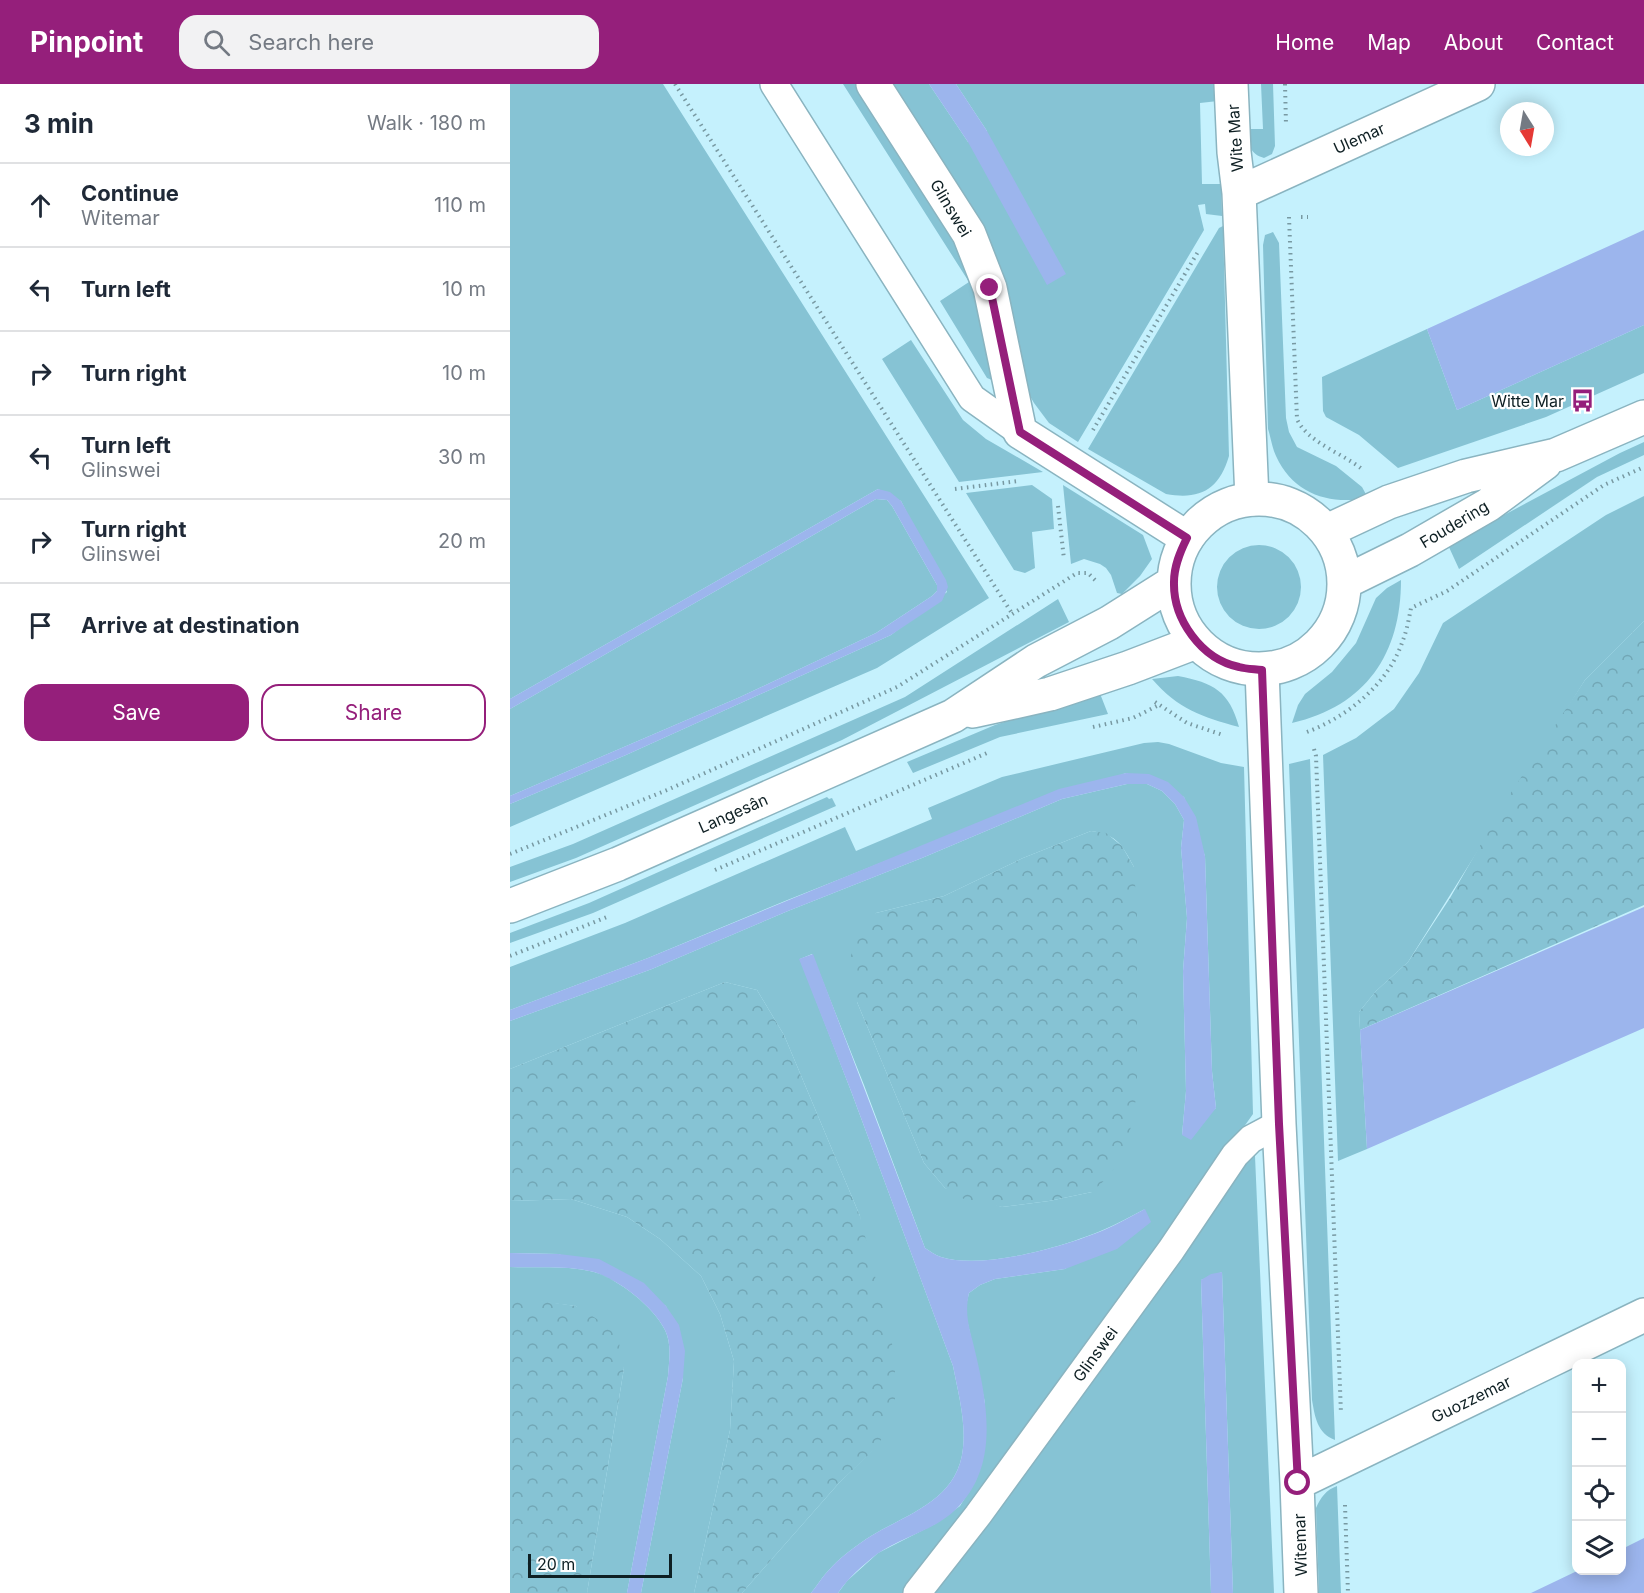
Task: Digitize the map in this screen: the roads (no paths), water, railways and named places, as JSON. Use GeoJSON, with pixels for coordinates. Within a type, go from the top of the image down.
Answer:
{"type":"FeatureCollection","features":[{"type":"Feature","properties":{"kind":"street","name":"Glinswei"},"geometry":{"type":"LineString","coordinates":[[873,84],[969,234],[990,288],[1020,432]]}},
{"type":"Feature","properties":{"kind":"street","name":"Wite Mar"},"geometry":{"type":"LineString","coordinates":[[1232,84],[1252,499]]}},
{"type":"Feature","properties":{"kind":"street","name":"Ulemar"},"geometry":{"type":"LineString","coordinates":[[1239,193],[1478,84]]}},
{"type":"Feature","properties":{"kind":"street","name":"Foudering"},"geometry":{"type":"LineString","coordinates":[[1327,531],[1389,502],[1466,476],[1556,455],[1644,417]]}},
{"type":"Feature","properties":{"kind":"street"},"geometry":{"type":"LineString","coordinates":[[1020,432],[1187,538]]}},
{"type":"Feature","properties":{"kind":"street","name":"Foudering"},"geometry":{"type":"LineString","coordinates":[[1345,582],[1410,550],[1488,505],[1556,455]]}},
{"type":"Feature","properties":{"kind":"street"},"geometry":{"type":"LineString","coordinates":[[1252,499],[1280,501],[1306,512],[1327,531],[1340,555],[1345,582],[1341,608],[1330,633],[1311,652],[1288,665],[1262,670],[1237,667],[1215,658],[1196,642],[1179,614],[1173,582],[1177,559],[1187,538],[1204,518],[1227,505],[1252,499]]}},
{"type":"Feature","properties":{"kind":"street","name":"Langesân"},"geometry":{"type":"LineString","coordinates":[[510,906],[618,864],[953,716],[1036,661],[1109,622],[1173,582]]}},
{"type":"Feature","properties":{"kind":"street","name":"Langesân"},"geometry":{"type":"LineString","coordinates":[[953,716],[1050,694],[1196,642]]}},
{"type":"Feature","properties":{"kind":"street","name":"Witemar"},"geometry":{"type":"LineString","coordinates":[[1262,670],[1279,1124],[1298,1483],[1301,1593]]}},
{"type":"Feature","properties":{"kind":"street","name":"Guozzemar"},"geometry":{"type":"LineString","coordinates":[[1298,1483],[1644,1315]]}},
{"type":"Feature","properties":{"kind":"lane"},"geometry":{"type":"LineString","coordinates":[[774,84],[972,398],[1020,432]]}},
{"type":"Feature","properties":{"kind":"lane","name":"Glinswei"},"geometry":{"type":"LineString","coordinates":[[917,1593],[978,1515],[1171,1250],[1235,1155],[1251,1138],[1279,1124]]}},
{"type":"Feature","properties":{"kind":"place","name":"Witte Mar"},"geometry":{"type":"Point","coordinates":[1582,401]}}]}
